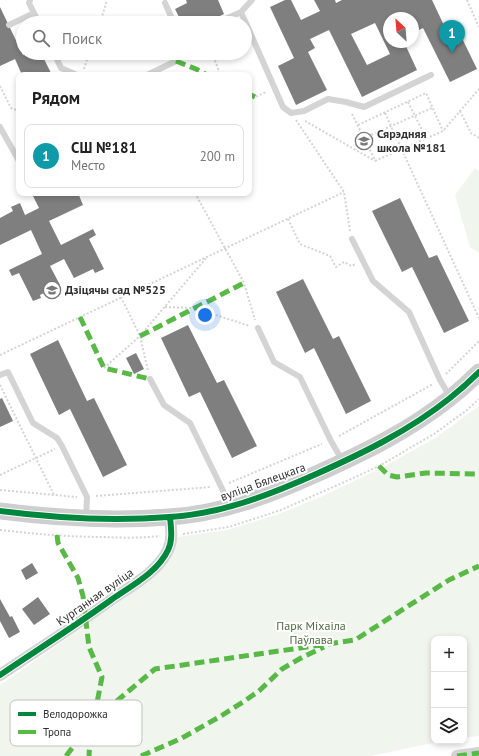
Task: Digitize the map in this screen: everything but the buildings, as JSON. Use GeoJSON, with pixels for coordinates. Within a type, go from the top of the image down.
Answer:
{"type":"FeatureCollection","features":[{"type":"Feature","properties":{"kind":"street","name":"вуліца Бялецкага"},"geometry":{"type":"LineString","coordinates":[[0,511],[86,518],[124,518],[170,517],[231,507],[286,488],[385,442],[419,421],[450,398],[479,372]]}},
{"type":"Feature","properties":{"kind":"street","name":"Курганная вуліца"},"geometry":{"type":"LineString","coordinates":[[0,675],[86,618],[152,571],[166,555],[171,544],[170,517]]}},
{"type":"Feature","properties":{"kind":"street"},"geometry":{"type":"LineString","coordinates":[[457,756],[479,752]]}},
{"type":"Feature","properties":{"kind":"lane"},"geometry":{"type":"LineString","coordinates":[[30,0],[29,3],[36,16]]}},
{"type":"Feature","properties":{"kind":"lane"},"geometry":{"type":"LineString","coordinates":[[232,16],[241,12],[252,0]]}},
{"type":"Feature","properties":{"kind":"lane"},"geometry":{"type":"LineString","coordinates":[[165,3],[171,16]]}},
{"type":"Feature","properties":{"kind":"lane"},"geometry":{"type":"LineString","coordinates":[[241,12],[243,16]]}},
{"type":"Feature","properties":{"kind":"lane"},"geometry":{"type":"LineString","coordinates":[[28,16],[34,13]]}},
{"type":"Feature","properties":{"kind":"lane"},"geometry":{"type":"LineString","coordinates":[[9,25],[16,22]]}},
{"type":"Feature","properties":{"kind":"lane"},"geometry":{"type":"LineString","coordinates":[[252,37],[283,107],[291,113],[304,111],[328,99],[364,106],[431,75]]}},
{"type":"Feature","properties":{"kind":"lane"},"geometry":{"type":"LineString","coordinates":[[57,60],[61,68],[70,72]]}},
{"type":"Feature","properties":{"kind":"lane"},"geometry":{"type":"LineString","coordinates":[[153,72],[176,60]]}},
{"type":"Feature","properties":{"kind":"lane"},"geometry":{"type":"LineString","coordinates":[[0,127],[2,134],[16,156]]}},
{"type":"Feature","properties":{"kind":"lane"},"geometry":{"type":"LineString","coordinates":[[352,239],[373,280],[409,312],[440,380],[450,398]]}},
{"type":"Feature","properties":{"kind":"lane"},"geometry":{"type":"LineString","coordinates":[[258,328],[274,362],[300,378],[330,441],[343,462]]}},
{"type":"Feature","properties":{"kind":"lane"},"geometry":{"type":"LineString","coordinates":[[0,375],[8,372],[33,423],[57,438],[62,446],[87,497],[86,518]]}},
{"type":"Feature","properties":{"kind":"lane"},"geometry":{"type":"LineString","coordinates":[[150,379],[164,405],[190,423],[231,507]]}},
{"type":"Feature","properties":{"kind":"path"},"geometry":{"type":"LineString","coordinates":[[102,16],[108,0]]}},
{"type":"Feature","properties":{"kind":"path"},"geometry":{"type":"LineString","coordinates":[[467,0],[479,27]]}},
{"type":"Feature","properties":{"kind":"path"},"geometry":{"type":"LineString","coordinates":[[83,72],[87,60]]}},
{"type":"Feature","properties":{"kind":"path"},"geometry":{"type":"LineString","coordinates":[[215,60],[220,72]]}},
{"type":"Feature","properties":{"kind":"path"},"geometry":{"type":"LineString","coordinates":[[0,86],[11,108],[16,110]]}},
{"type":"Feature","properties":{"kind":"path"},"geometry":{"type":"LineString","coordinates":[[252,99],[274,88]]}},
{"type":"Feature","properties":{"kind":"path"},"geometry":{"type":"LineString","coordinates":[[375,161],[443,131],[479,89]]}},
{"type":"Feature","properties":{"kind":"path"},"geometry":{"type":"LineString","coordinates":[[358,126],[426,93],[443,131]]}},
{"type":"Feature","properties":{"kind":"path"},"geometry":{"type":"LineString","coordinates":[[346,102],[375,161]]}},
{"type":"Feature","properties":{"kind":"path"},"geometry":{"type":"LineString","coordinates":[[408,102],[426,138]]}},
{"type":"Feature","properties":{"kind":"path"},"geometry":{"type":"LineString","coordinates":[[364,138],[432,108]]}},
{"type":"Feature","properties":{"kind":"path"},"geometry":{"type":"LineString","coordinates":[[460,111],[471,133],[479,138]]}},
{"type":"Feature","properties":{"kind":"path"},"geometry":{"type":"LineString","coordinates":[[291,113],[375,161]]}},
{"type":"Feature","properties":{"kind":"path"},"geometry":{"type":"LineString","coordinates":[[291,113],[344,192],[352,239]]}},
{"type":"Feature","properties":{"kind":"path"},"geometry":{"type":"LineString","coordinates":[[385,113],[479,318]]}},
{"type":"Feature","properties":{"kind":"path"},"geometry":{"type":"LineString","coordinates":[[0,355],[344,192]]}},
{"type":"Feature","properties":{"kind":"path"},"geometry":{"type":"LineString","coordinates":[[197,196],[244,283],[258,328]]}},
{"type":"Feature","properties":{"kind":"path"},"geometry":{"type":"LineString","coordinates":[[288,218],[300,244],[330,256],[336,267],[344,262],[351,266],[362,261]]}},
{"type":"Feature","properties":{"kind":"path"},"geometry":{"type":"LineString","coordinates":[[104,368],[140,336],[208,256]]}},
{"type":"Feature","properties":{"kind":"path"},"geometry":{"type":"LineString","coordinates":[[121,297],[140,336],[150,379]]}},
{"type":"Feature","properties":{"kind":"path"},"geometry":{"type":"LineString","coordinates":[[164,307],[194,308],[258,328]]}},
{"type":"Feature","properties":{"kind":"path"},"geometry":{"type":"LineString","coordinates":[[0,490],[87,497],[221,487],[330,441],[440,380],[479,341]]}},
{"type":"Feature","properties":{"kind":"path"},"geometry":{"type":"LineString","coordinates":[[0,384],[54,495]]}},
{"type":"Feature","properties":{"kind":"path"},"geometry":{"type":"LineString","coordinates":[[0,475],[62,446]]}},
{"type":"Feature","properties":{"kind":"green space"},"geometry":{"type":"Polygon","coordinates":[[[475,168],[479,171],[479,253],[470,247],[455,195],[475,168]]]}},
{"type":"Feature","properties":{"kind":"green space","name":"Парк Міхаіла Паўлава"},"geometry":{"type":"Polygon","coordinates":[[[479,406],[479,736],[467,738],[467,636],[431,636],[431,744],[371,756],[0,756],[0,685],[128,596],[177,537],[227,530],[279,514],[325,495],[385,466],[437,437],[479,406]]]}},
{"type":"Feature","properties":{"kind":"marked path"},"geometry":{"type":"LineString","coordinates":[[176,61],[202,72]]}},
{"type":"Feature","properties":{"kind":"marked path"},"geometry":{"type":"LineString","coordinates":[[140,336],[244,283]]}},
{"type":"Feature","properties":{"kind":"marked path"},"geometry":{"type":"LineString","coordinates":[[80,317],[104,368],[150,379]]}},
{"type":"Feature","properties":{"kind":"marked path"},"geometry":{"type":"LineString","coordinates":[[379,466],[388,475],[397,477],[426,473],[479,474]]}},
{"type":"Feature","properties":{"kind":"marked path"},"geometry":{"type":"LineString","coordinates":[[57,535],[58,543],[78,578],[83,596],[89,647],[102,677],[98,700]]}},
{"type":"Feature","properties":{"kind":"marked path"},"geometry":{"type":"LineString","coordinates":[[118,700],[155,669],[355,640],[449,580],[479,566]]}},
{"type":"Feature","properties":{"kind":"marked path"},"geometry":{"type":"LineString","coordinates":[[141,756],[182,738],[221,716],[259,691],[282,669],[324,647]]}},
{"type":"Feature","properties":{"kind":"marked path"},"geometry":{"type":"LineString","coordinates":[[66,756],[74,746]]}},
{"type":"Feature","properties":{"kind":"marked path"},"geometry":{"type":"LineString","coordinates":[[89,756],[90,746]]}},
{"type":"Feature","properties":{"kind":"marked path"},"geometry":{"type":"LineString","coordinates":[[457,756],[479,753]]}},
{"type":"Feature","properties":{"kind":"cycle path"},"geometry":{"type":"LineString","coordinates":[[0,511],[84,518],[127,519],[188,515],[243,503],[296,483],[384,441],[434,410],[479,372]]}},
{"type":"Feature","properties":{"kind":"cycle path"},"geometry":{"type":"LineString","coordinates":[[0,675],[151,572],[164,558],[170,546],[170,517]]}},
{"type":"Feature","properties":{"kind":"place","name":"СШ №181"},"geometry":{"type":"Point","coordinates":[452,53]}},
{"type":"Feature","properties":{"kind":"place","name":"Сярэдняя школа №181"},"geometry":{"type":"Point","coordinates":[364,141]}},
{"type":"Feature","properties":{"kind":"place","name":"Дзіцячы сад №525"},"geometry":{"type":"Point","coordinates":[52,290]}}]}
